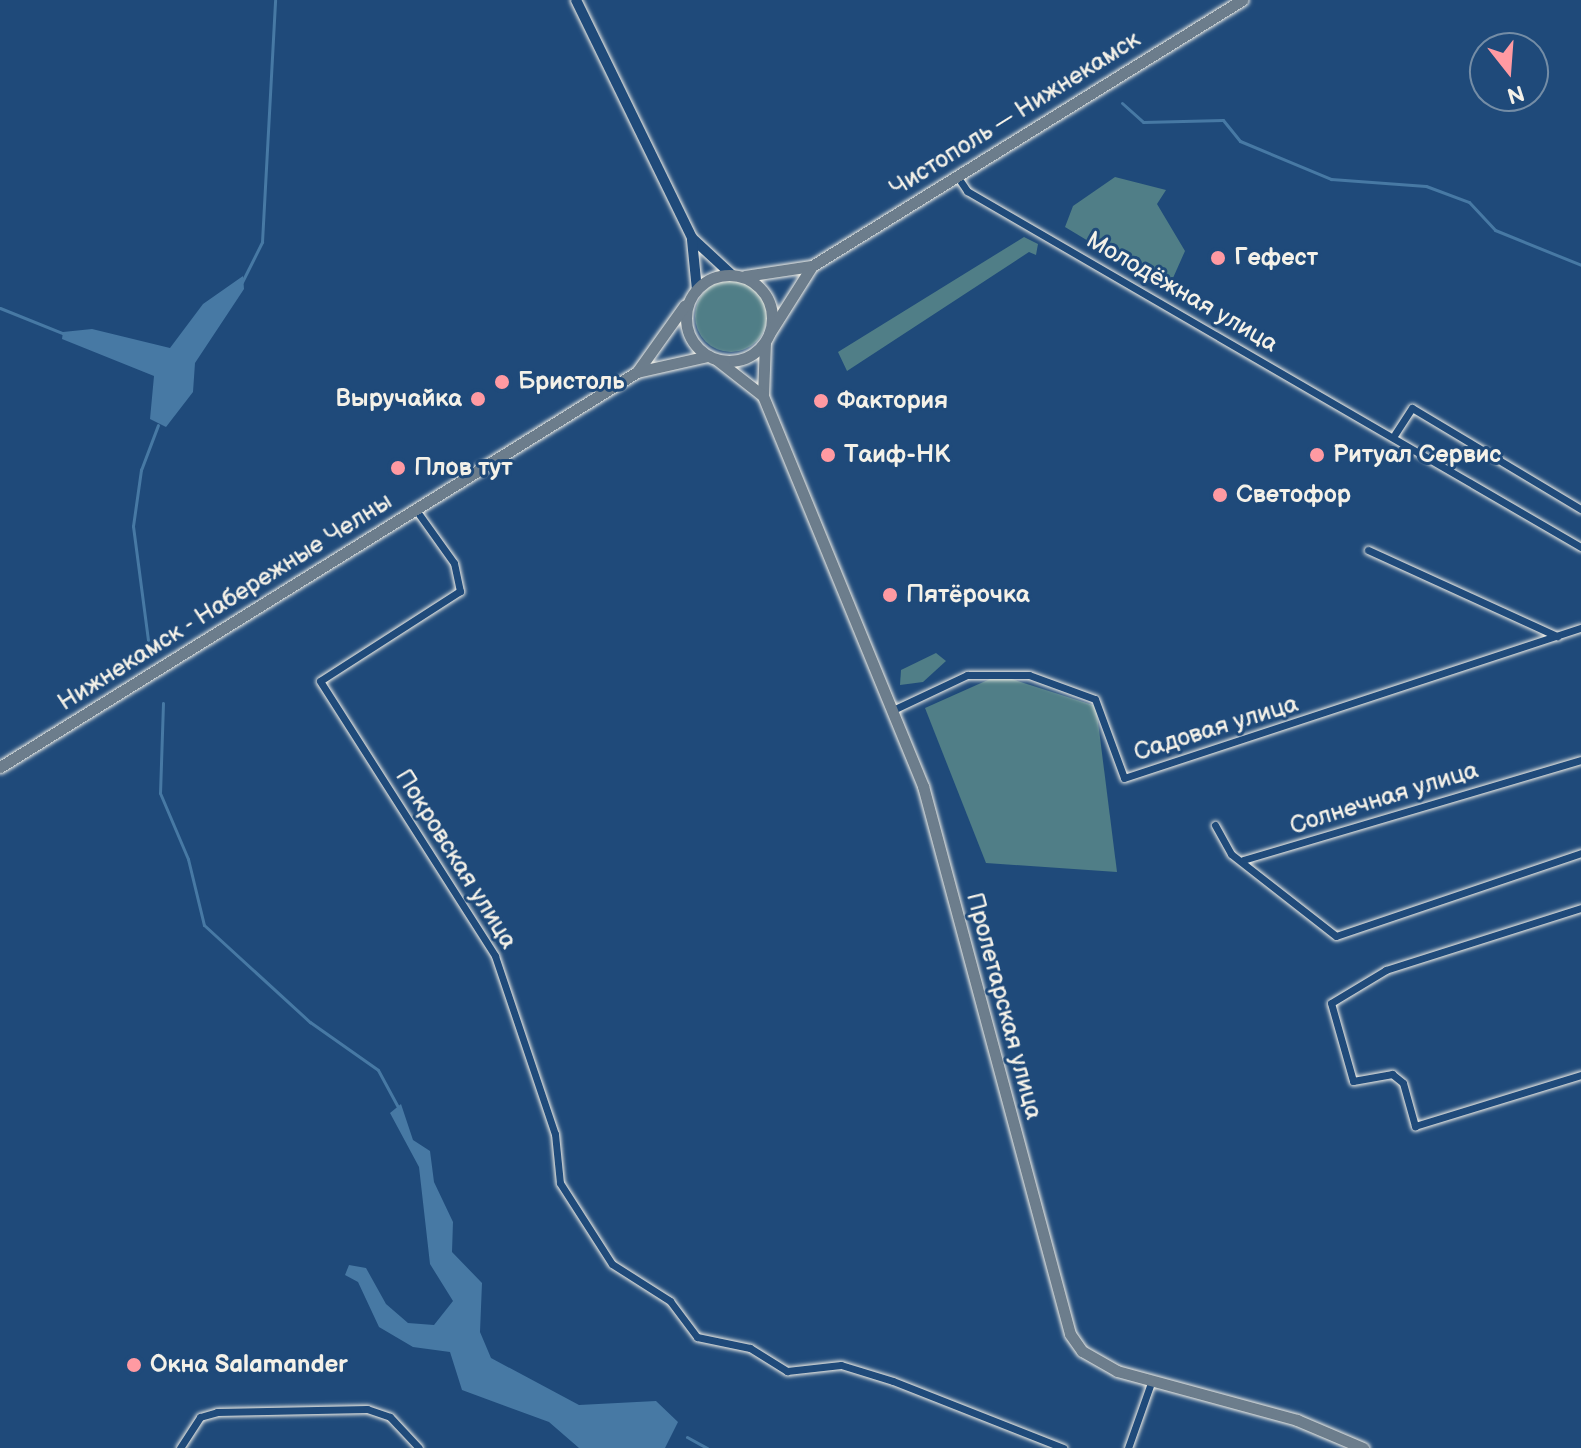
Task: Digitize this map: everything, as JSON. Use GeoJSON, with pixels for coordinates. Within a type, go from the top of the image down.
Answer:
{"type":"FeatureCollection","features":[{"type":"Feature","properties":{"kind":"main road","name":"Чистополь — Нижнекамск"},"geometry":{"type":"LineString","coordinates":[[812,266],[1242,0]]}},
{"type":"Feature","properties":{"kind":"main road"},"geometry":{"type":"LineString","coordinates":[[637,372],[694,293],[736,276],[812,266]]}},
{"type":"Feature","properties":{"kind":"main road"},"geometry":{"type":"LineString","coordinates":[[637,372],[712,358],[746,358],[767,338],[812,266]]}},
{"type":"Feature","properties":{"kind":"main road"},"geometry":{"type":"LineString","coordinates":[[736,276],[769,301],[763,396]]}},
{"type":"Feature","properties":{"kind":"main road"},"geometry":{"type":"LineString","coordinates":[[694,293],[687,327],[712,358],[763,396]]}},
{"type":"Feature","properties":{"kind":"main road","name":"Нижнекамск - Набережные Челны"},"geometry":{"type":"LineString","coordinates":[[0,767],[637,372]]}},
{"type":"Feature","properties":{"kind":"main road","name":"Пролетарская улица"},"geometry":{"type":"LineString","coordinates":[[763,396],[895,709],[923,786],[1070,1334],[1097,1363],[1297,1420],[1363,1448]]}},
{"type":"Feature","properties":{"kind":"street"},"geometry":{"type":"LineString","coordinates":[[576,0],[692,238],[736,276]]}},
{"type":"Feature","properties":{"kind":"street","name":"Молодёжная улица"},"geometry":{"type":"LineString","coordinates":[[957,176],[967,191],[1395,434],[1581,547]]}},
{"type":"Feature","properties":{"kind":"street"},"geometry":{"type":"LineString","coordinates":[[692,238],[694,293]]}},
{"type":"Feature","properties":{"kind":"street"},"geometry":{"type":"LineString","coordinates":[[1395,434],[1412,408],[1581,509]]}},
{"type":"Feature","properties":{"kind":"street","name":"Покровская улица"},"geometry":{"type":"LineString","coordinates":[[416,510],[454,563],[460,591],[320,681],[495,956],[555,1134],[560,1183],[612,1264],[670,1301],[697,1337],[750,1348],[787,1371],[841,1365],[893,1381],[1063,1448]]}},
{"type":"Feature","properties":{"kind":"street"},"geometry":{"type":"LineString","coordinates":[[1368,550],[1557,636],[1581,628]]}},
{"type":"Feature","properties":{"kind":"street","name":"Садовая улица"},"geometry":{"type":"LineString","coordinates":[[895,709],[967,675],[1029,675],[1095,699],[1124,778],[1557,636]]}},
{"type":"Feature","properties":{"kind":"street","name":"Солнечная улица"},"geometry":{"type":"LineString","coordinates":[[1243,860],[1581,760]]}},
{"type":"Feature","properties":{"kind":"street"},"geometry":{"type":"LineString","coordinates":[[1215,825],[1231,854],[1243,860],[1336,936],[1581,853]]}},
{"type":"Feature","properties":{"kind":"street"},"geometry":{"type":"LineString","coordinates":[[1581,908],[1386,970],[1331,1003],[1353,1081],[1392,1074],[1403,1083],[1415,1126],[1581,1075]]}},
{"type":"Feature","properties":{"kind":"street"},"geometry":{"type":"LineString","coordinates":[[1128,1448],[1152,1380]]}},
{"type":"Feature","properties":{"kind":"street"},"geometry":{"type":"LineString","coordinates":[[180,1448],[200,1417],[217,1412],[367,1409],[390,1417],[419,1448]]}},
{"type":"Feature","properties":{"kind":"green space"},"geometry":{"type":"Polygon","coordinates":[[[1115,177],[1166,190],[1157,204],[1185,251],[1173,278],[1153,280],[1065,227],[1073,206],[1115,177]]]}},
{"type":"Feature","properties":{"kind":"green space"},"geometry":{"type":"Polygon","coordinates":[[[1024,237],[1038,244],[1036,255],[1029,252],[847,371],[838,352],[1024,237]]]}},
{"type":"Feature","properties":{"kind":"green space"},"geometry":{"type":"Polygon","coordinates":[[[738,280],[757,290],[765,302],[765,330],[757,342],[745,350],[724,352],[705,342],[697,330],[695,309],[705,290],[717,282],[738,280]]]}},
{"type":"Feature","properties":{"kind":"green space"},"geometry":{"type":"Polygon","coordinates":[[[936,653],[946,661],[923,682],[900,685],[901,670],[936,653]]]}},
{"type":"Feature","properties":{"kind":"green space"},"geometry":{"type":"Polygon","coordinates":[[[999,675],[1096,706],[1117,872],[986,863],[925,708],[999,675]]]}},
{"type":"Feature","properties":{"kind":"water"},"geometry":{"type":"Polygon","coordinates":[[[243,276],[244,289],[195,363],[193,392],[166,427],[150,419],[154,376],[62,339],[63,332],[92,329],[170,348],[203,304],[243,276]]]}},
{"type":"Feature","properties":{"kind":"water"},"geometry":{"type":"Polygon","coordinates":[[[401,1104],[413,1140],[430,1151],[434,1182],[453,1222],[452,1252],[482,1283],[480,1332],[491,1358],[579,1405],[656,1401],[678,1422],[665,1448],[579,1448],[549,1422],[462,1390],[450,1352],[413,1347],[379,1327],[358,1282],[345,1275],[349,1265],[366,1268],[386,1304],[408,1323],[434,1325],[453,1301],[430,1264],[419,1167],[390,1113],[401,1104]]]}},
{"type":"Feature","properties":{"kind":"waterway"},"geometry":{"type":"LineString","coordinates":[[242,282],[262,242],[275,0]]}},
{"type":"Feature","properties":{"kind":"waterway"},"geometry":{"type":"LineString","coordinates":[[1122,103],[1143,122],[1223,120],[1240,141],[1331,179],[1426,186],[1469,202],[1495,230],[1581,265]]}},
{"type":"Feature","properties":{"kind":"waterway"},"geometry":{"type":"LineString","coordinates":[[0,308],[67,335]]}},
{"type":"Feature","properties":{"kind":"waterway"},"geometry":{"type":"LineString","coordinates":[[148,640],[133,526],[141,470],[158,425]]}},
{"type":"Feature","properties":{"kind":"waterway"},"geometry":{"type":"LineString","coordinates":[[163,703],[160,793],[188,859],[204,925],[310,1022],[378,1070],[398,1107]]}},
{"type":"Feature","properties":{"kind":"waterway"},"geometry":{"type":"LineString","coordinates":[[687,1437],[707,1448]]}},
{"type":"Feature","properties":{"kind":"place","name":"Гефест"},"geometry":{"type":"Point","coordinates":[1218,258]}},
{"type":"Feature","properties":{"kind":"place","name":"Бристоль"},"geometry":{"type":"Point","coordinates":[502,382]}},
{"type":"Feature","properties":{"kind":"place","name":"Выручайка"},"geometry":{"type":"Point","coordinates":[478,399]}},
{"type":"Feature","properties":{"kind":"place","name":"Фактория"},"geometry":{"type":"Point","coordinates":[821,401]}},
{"type":"Feature","properties":{"kind":"place","name":"Таиф-НК"},"geometry":{"type":"Point","coordinates":[828,455]}},
{"type":"Feature","properties":{"kind":"place","name":"Ритуал Сервис"},"geometry":{"type":"Point","coordinates":[1317,455]}},
{"type":"Feature","properties":{"kind":"place","name":"Плов тут"},"geometry":{"type":"Point","coordinates":[398,468]}},
{"type":"Feature","properties":{"kind":"place","name":"Светофор"},"geometry":{"type":"Point","coordinates":[1220,495]}},
{"type":"Feature","properties":{"kind":"place","name":"Пятёрочка"},"geometry":{"type":"Point","coordinates":[890,595]}},
{"type":"Feature","properties":{"kind":"place","name":"Окна Salamander"},"geometry":{"type":"Point","coordinates":[134,1365]}}]}
